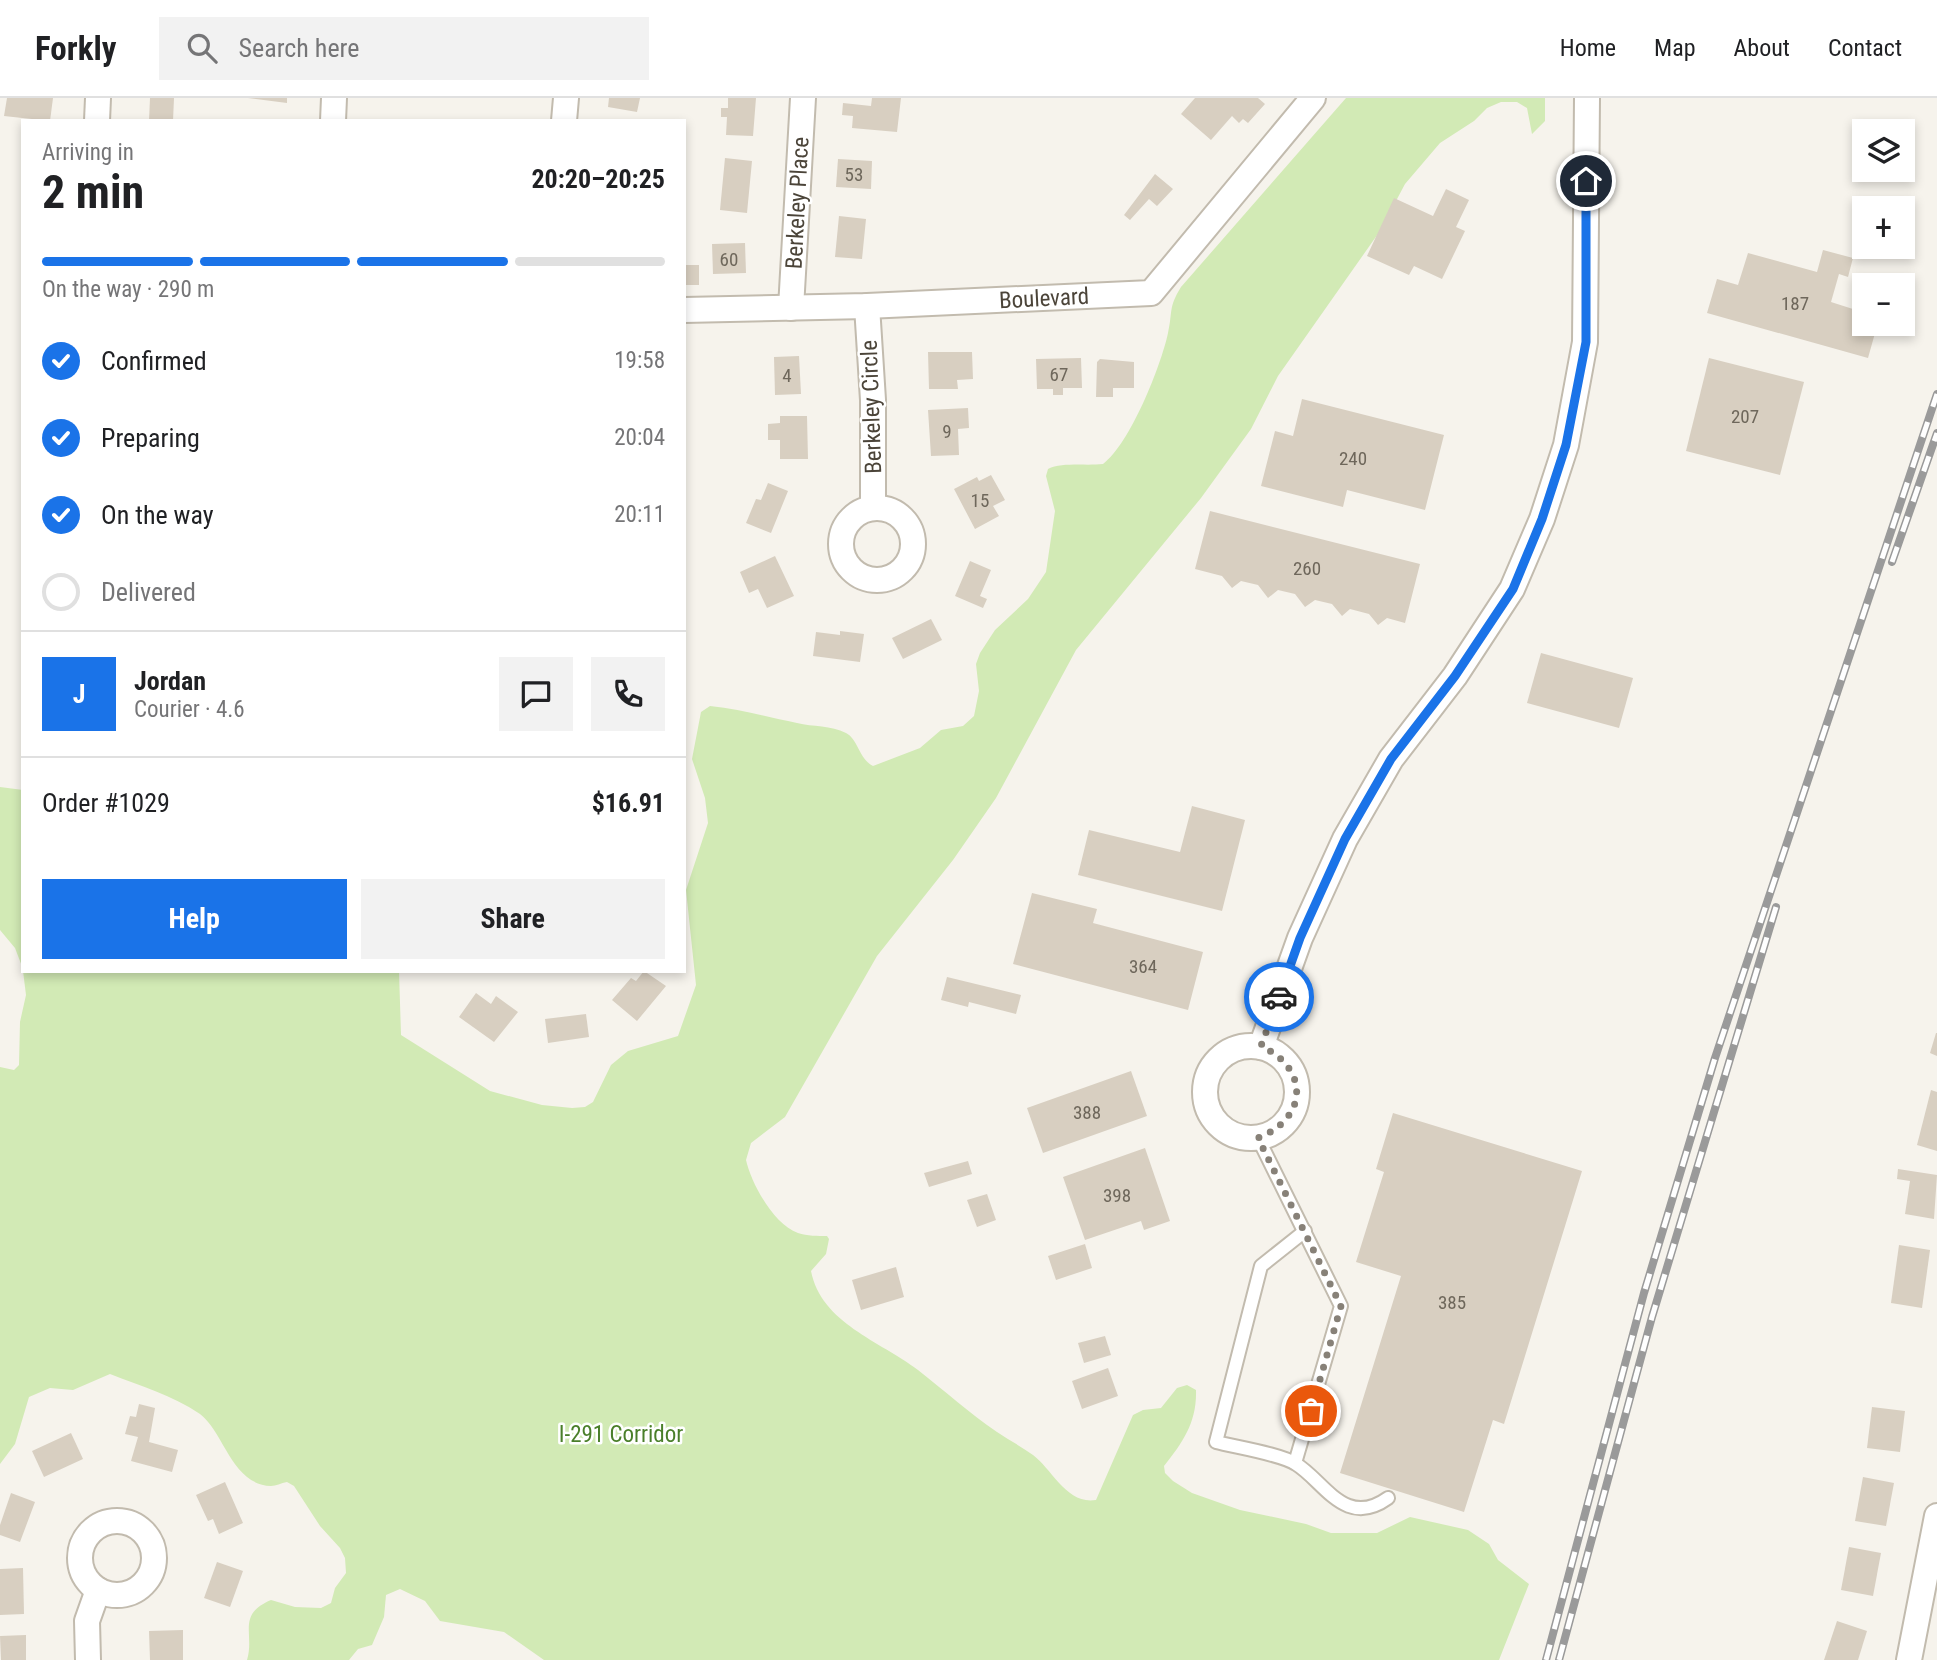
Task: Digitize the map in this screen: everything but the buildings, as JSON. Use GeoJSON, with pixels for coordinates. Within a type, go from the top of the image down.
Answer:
{"type":"FeatureCollection","features":[{"type":"Feature","properties":{"kind":"street"},"geometry":{"type":"LineString","coordinates":[[97,119],[98,98]]}},
{"type":"Feature","properties":{"kind":"street"},"geometry":{"type":"LineString","coordinates":[[333,119],[334,98]]}},
{"type":"Feature","properties":{"kind":"street"},"geometry":{"type":"LineString","coordinates":[[564,119],[566,98]]}},
{"type":"Feature","properties":{"kind":"street","name":"Berkeley Place"},"geometry":{"type":"LineString","coordinates":[[791,308],[803,98]]}},
{"type":"Feature","properties":{"kind":"street","name":"Boulevard"},"geometry":{"type":"LineString","coordinates":[[686,310],[867,306],[1151,293],[1313,98]]}},
{"type":"Feature","properties":{"kind":"street"},"geometry":{"type":"LineString","coordinates":[[1261,1046],[1300,938],[1345,839],[1391,759],[1455,676],[1513,589],[1542,519],[1566,445],[1586,342],[1587,98]]}},
{"type":"Feature","properties":{"kind":"street","name":"Berkeley Circle"},"geometry":{"type":"LineString","coordinates":[[867,306],[873,400],[873,508]]}},
{"type":"Feature","properties":{"kind":"street"},"geometry":{"type":"LineString","coordinates":[[1243,1046],[1261,1046],[1278,1054],[1290,1067],[1296,1084],[1296,1102],[1289,1119],[1275,1131],[1258,1138],[1240,1137],[1224,1130],[1211,1116],[1205,1091],[1213,1065],[1226,1053],[1243,1046]]}},
{"type":"Feature","properties":{"kind":"street"},"geometry":{"type":"LineString","coordinates":[[1909,1660],[1937,1516]]}},
{"type":"Feature","properties":{"kind":"street"},"geometry":{"type":"LineString","coordinates":[[88,1660],[87,1621],[98,1590]]}},
{"type":"Feature","properties":{"kind":"lane"},"geometry":{"type":"LineString","coordinates":[[1258,1138],[1267,1161],[1341,1306],[1295,1463]]}},
{"type":"Feature","properties":{"kind":"lane"},"geometry":{"type":"LineString","coordinates":[[1305,1231],[1261,1266],[1216,1442],[1295,1463],[1334,1498],[1352,1506],[1378,1506],[1388,1498]]}},
{"type":"Feature","properties":{"kind":"green space","name":"I-291 Corridor"},"geometry":{"type":"Polygon","coordinates":[[[1346,98],[1545,98],[1545,121],[1532,134],[1527,108],[1517,102],[1501,102],[1487,108],[1474,121],[1440,143],[1405,184],[1380,231],[1278,376],[1251,429],[1201,498],[1076,650],[996,798],[953,860],[877,956],[785,1117],[751,1143],[746,1160],[758,1191],[780,1221],[798,1233],[827,1236],[829,1239],[826,1254],[811,1271],[817,1289],[839,1318],[918,1370],[987,1425],[1033,1455],[1068,1492],[1086,1500],[1096,1500],[1133,1415],[1143,1410],[1161,1408],[1177,1388],[1187,1385],[1196,1390],[1196,1401],[1183,1440],[1164,1466],[1165,1473],[1173,1481],[1192,1493],[1240,1510],[1306,1524],[1331,1533],[1377,1533],[1410,1517],[1468,1530],[1489,1544],[1498,1560],[1529,1584],[1499,1660],[544,1660],[504,1632],[440,1621],[425,1601],[400,1589],[386,1595],[384,1617],[372,1645],[358,1649],[349,1660],[247,1660],[250,1619],[260,1606],[271,1600],[295,1607],[321,1608],[331,1603],[335,1588],[346,1573],[345,1558],[340,1548],[320,1526],[294,1486],[287,1482],[271,1486],[247,1477],[200,1414],[167,1396],[110,1374],[73,1390],[50,1388],[29,1397],[15,1444],[0,1464],[0,1067],[14,1070],[19,1065],[20,1022],[26,995],[23,973],[399,973],[401,1035],[490,1091],[542,1105],[585,1107],[593,1102],[611,1065],[628,1051],[678,1036],[696,985],[686,890],[708,823],[705,798],[692,759],[701,712],[710,706],[721,707],[840,730],[850,736],[868,763],[873,766],[920,748],[941,730],[963,726],[974,716],[979,691],[976,664],[980,653],[995,630],[1028,599],[1046,572],[1055,511],[1046,476],[1048,469],[1067,465],[1103,464],[1124,440],[1151,384],[1164,347],[1172,305],[1181,287],[1346,98]]]}},
{"type":"Feature","properties":{"kind":"green space"},"geometry":{"type":"Polygon","coordinates":[[[0,787],[21,790],[21,964],[15,948],[0,930],[0,787]]]}},
{"type":"Feature","properties":{"kind":"railway"},"geometry":{"type":"LineString","coordinates":[[1546,1660],[1644,1293],[1715,1058],[1937,394]]}},
{"type":"Feature","properties":{"kind":"railway"},"geometry":{"type":"LineString","coordinates":[[1892,562],[1937,433]]}},
{"type":"Feature","properties":{"kind":"railway"},"geometry":{"type":"LineString","coordinates":[[1559,1660],[1652,1317],[1776,907]]}},
{"type":"Feature","properties":{"kind":"way so far"},"geometry":{"type":"LineString","coordinates":[[1279,997],[1261,1046],[1278,1054],[1290,1067],[1296,1084],[1296,1102],[1289,1119],[1275,1131],[1258,1138],[1267,1161],[1320,1259],[1341,1306],[1311,1411]]}},
{"type":"Feature","properties":{"kind":"route"},"geometry":{"type":"LineString","coordinates":[[1279,997],[1300,938],[1345,839],[1391,759],[1455,676],[1513,589],[1542,519],[1566,445],[1586,342],[1586,181]]}}]}
